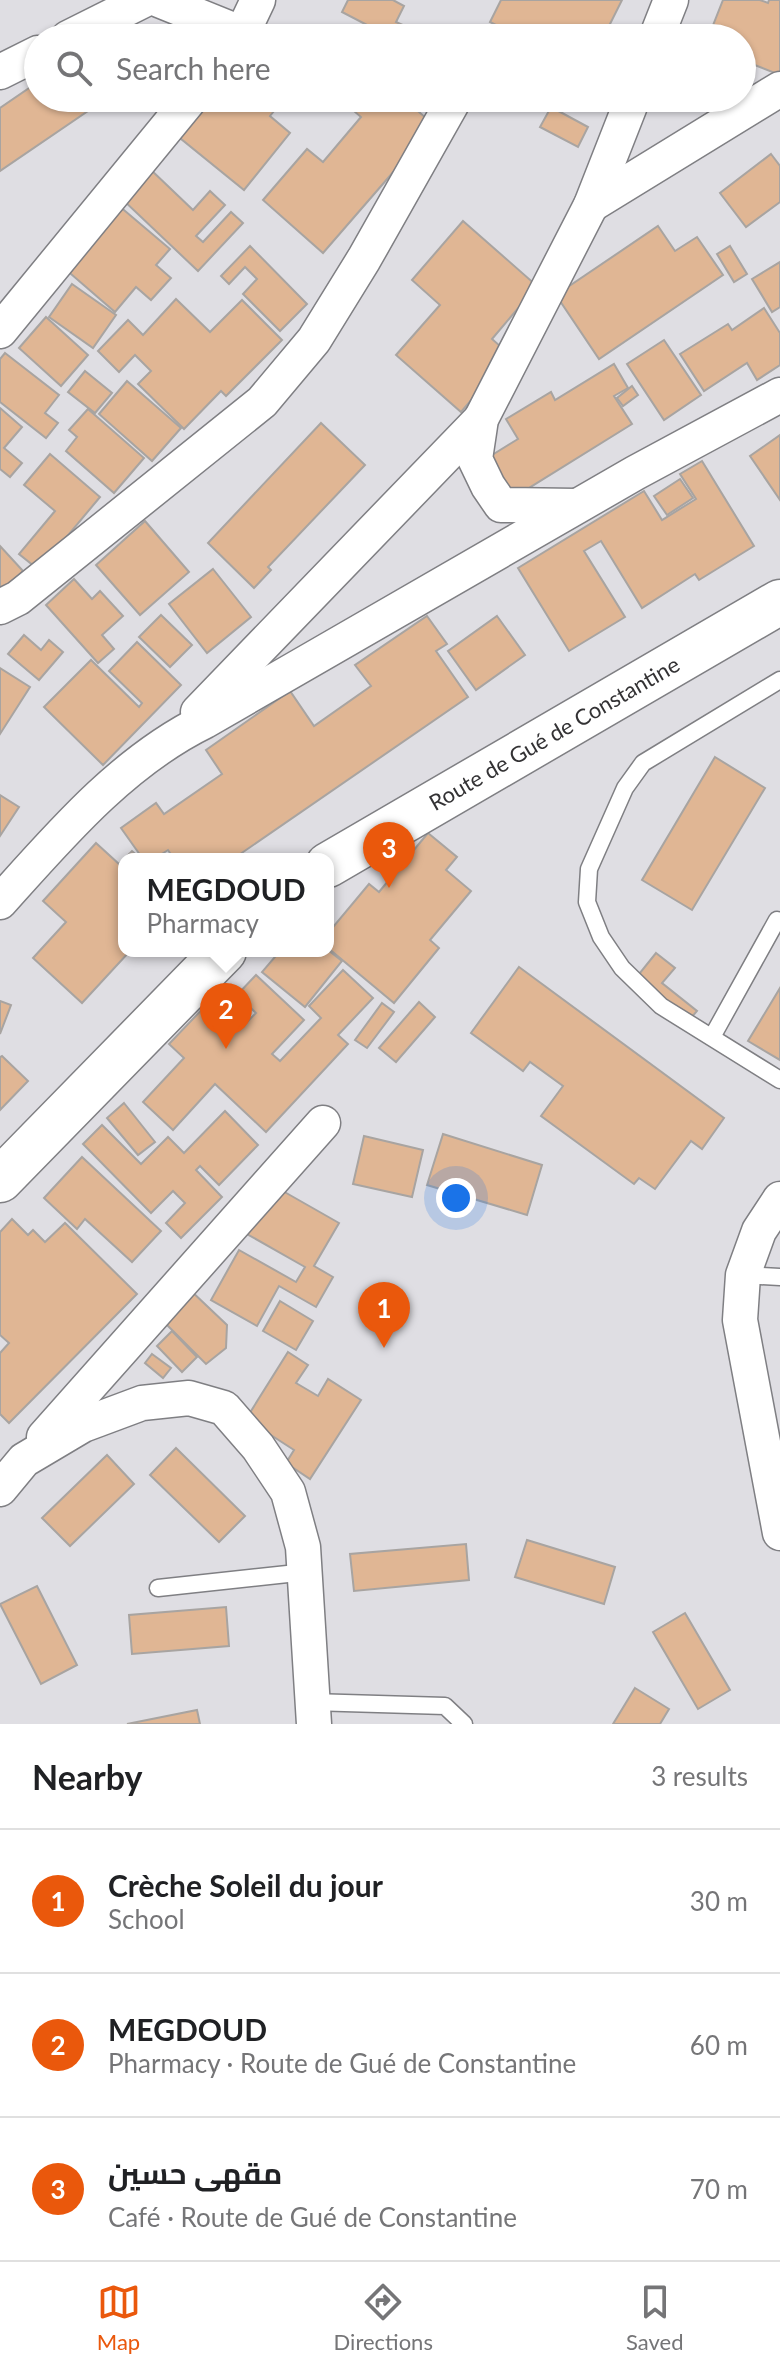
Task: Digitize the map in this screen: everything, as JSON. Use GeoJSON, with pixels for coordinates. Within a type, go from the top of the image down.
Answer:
{"type":"FeatureCollection","features":[{"type":"Feature","properties":{"kind":"main road","name":"Route de Gué de Constantine"},"geometry":{"type":"LineString","coordinates":[[334,862],[780,602]]}},
{"type":"Feature","properties":{"kind":"main road"},"geometry":{"type":"LineString","coordinates":[[0,1180],[218,957]]}},
{"type":"Feature","properties":{"kind":"street"},"geometry":{"type":"LineString","coordinates":[[96,24],[144,0]]}},
{"type":"Feature","properties":{"kind":"street"},"geometry":{"type":"LineString","coordinates":[[159,0],[214,24]]}},
{"type":"Feature","properties":{"kind":"street"},"geometry":{"type":"LineString","coordinates":[[247,24],[258,0]]}},
{"type":"Feature","properties":{"kind":"street"},"geometry":{"type":"LineString","coordinates":[[662,24],[671,0]]}},
{"type":"Feature","properties":{"kind":"street"},"geometry":{"type":"LineString","coordinates":[[0,72],[24,60]]}},
{"type":"Feature","properties":{"kind":"street"},"geometry":{"type":"LineString","coordinates":[[756,104],[780,89]]}},
{"type":"Feature","properties":{"kind":"street"},"geometry":{"type":"LineString","coordinates":[[0,331],[180,112]]}},
{"type":"Feature","properties":{"kind":"street"},"geometry":{"type":"LineString","coordinates":[[0,607],[18,598],[262,402],[314,340],[447,112]]}},
{"type":"Feature","properties":{"kind":"street"},"geometry":{"type":"LineString","coordinates":[[0,902],[78,814],[176,735],[481,419],[591,205],[628,112]]}},
{"type":"Feature","properties":{"kind":"street"},"geometry":{"type":"LineString","coordinates":[[591,205],[743,112]]}},
{"type":"Feature","properties":{"kind":"street"},"geometry":{"type":"LineString","coordinates":[[176,735],[780,395]]}},
{"type":"Feature","properties":{"kind":"street"},"geometry":{"type":"LineString","coordinates":[[481,419],[475,459],[501,505],[578,506]]}},
{"type":"Feature","properties":{"kind":"street"},"geometry":{"type":"LineString","coordinates":[[0,1489],[323,1123]]}},
{"type":"Feature","properties":{"kind":"street"},"geometry":{"type":"LineString","coordinates":[[780,1199],[759,1231],[743,1275],[740,1320],[780,1533]]}},
{"type":"Feature","properties":{"kind":"street"},"geometry":{"type":"LineString","coordinates":[[24,1460],[83,1425],[142,1403],[189,1398],[224,1408],[258,1447],[288,1492],[303,1547],[306,1572],[312,1713]]}},
{"type":"Feature","properties":{"kind":"lane"},"geometry":{"type":"LineString","coordinates":[[780,680],[643,763],[625,788],[589,869],[587,902],[601,937],[622,968],[661,1006],[780,1080]]}},
{"type":"Feature","properties":{"kind":"lane"},"geometry":{"type":"LineString","coordinates":[[712,1037],[777,920]]}},
{"type":"Feature","properties":{"kind":"lane"},"geometry":{"type":"LineString","coordinates":[[743,1275],[780,1277]]}},
{"type":"Feature","properties":{"kind":"lane"},"geometry":{"type":"LineString","coordinates":[[158,1588],[306,1572]]}},
{"type":"Feature","properties":{"kind":"lane"},"geometry":{"type":"LineString","coordinates":[[312,1713],[445,1706],[464,1724]]}},
{"type":"Feature","properties":{"kind":"building"},"geometry":{"type":"Polygon","coordinates":[[[348,0],[393,0],[404,6],[396,22],[400,24],[365,24],[342,12],[348,0]]]}},
{"type":"Feature","properties":{"kind":"building"},"geometry":{"type":"Polygon","coordinates":[[[501,0],[622,0],[610,24],[490,22],[501,0]]]}},
{"type":"Feature","properties":{"kind":"building"},"geometry":{"type":"Polygon","coordinates":[[[723,0],[760,0],[768,3],[769,0],[780,0],[780,75],[756,66],[756,24],[714,24],[723,0]]]}},
{"type":"Feature","properties":{"kind":"building"},"geometry":{"type":"Polygon","coordinates":[[[24,92],[24,112],[86,112],[0,171],[0,108],[24,92]]]}},
{"type":"Feature","properties":{"kind":"building"},"geometry":{"type":"Polygon","coordinates":[[[193,112],[273,112],[270,116],[290,133],[244,190],[175,134],[193,112]]]}},
{"type":"Feature","properties":{"kind":"building"},"geometry":{"type":"Polygon","coordinates":[[[355,112],[419,112],[434,125],[323,253],[263,200],[307,149],[323,162],[361,117],[355,112]]]}},
{"type":"Feature","properties":{"kind":"building"},"geometry":{"type":"Polygon","coordinates":[[[548,112],[560,112],[588,127],[578,147],[540,127],[548,112]]]}},
{"type":"Feature","properties":{"kind":"building"},"geometry":{"type":"Polygon","coordinates":[[[771,154],[780,166],[780,202],[746,227],[720,193],[771,154]]]}},
{"type":"Feature","properties":{"kind":"building"},"geometry":{"type":"Polygon","coordinates":[[[149,168],[193,210],[210,191],[225,205],[196,236],[203,242],[231,212],[243,223],[198,271],[121,198],[149,168]]]}},
{"type":"Feature","properties":{"kind":"building"},"geometry":{"type":"Polygon","coordinates":[[[118,205],[170,249],[156,265],[171,278],[151,300],[136,287],[115,312],[64,268],[118,205]]]}},
{"type":"Feature","properties":{"kind":"building"},"geometry":{"type":"Polygon","coordinates":[[[463,221],[537,286],[492,339],[510,355],[461,412],[396,355],[440,305],[412,280],[463,221]]]}},
{"type":"Feature","properties":{"kind":"building"},"geometry":{"type":"Polygon","coordinates":[[[658,226],[675,251],[697,237],[723,275],[599,359],[556,295],[658,226]]]}},
{"type":"Feature","properties":{"kind":"building"},"geometry":{"type":"Polygon","coordinates":[[[250,246],[307,304],[280,331],[243,294],[257,279],[245,267],[229,284],[221,276],[250,246]]]}},
{"type":"Feature","properties":{"kind":"building"},"geometry":{"type":"Polygon","coordinates":[[[730,246],[747,274],[734,282],[717,254],[730,246]]]}},
{"type":"Feature","properties":{"kind":"building"},"geometry":{"type":"Polygon","coordinates":[[[780,262],[780,307],[772,312],[752,279],[780,262]]]}},
{"type":"Feature","properties":{"kind":"building"},"geometry":{"type":"Polygon","coordinates":[[[72,284],[116,315],[93,348],[49,317],[72,284]]]}},
{"type":"Feature","properties":{"kind":"building"},"geometry":{"type":"Polygon","coordinates":[[[176,299],[210,332],[242,300],[282,340],[226,396],[221,391],[184,429],[138,384],[151,371],[135,355],[119,372],[98,351],[128,320],[143,335],[176,299]]]}},
{"type":"Feature","properties":{"kind":"building"},"geometry":{"type":"Polygon","coordinates":[[[764,308],[780,333],[780,365],[757,380],[747,363],[704,391],[680,354],[728,324],[732,330],[764,308]]]}},
{"type":"Feature","properties":{"kind":"building"},"geometry":{"type":"Polygon","coordinates":[[[46,317],[88,355],[61,386],[19,348],[46,317]]]}},
{"type":"Feature","properties":{"kind":"building"},"geometry":{"type":"Polygon","coordinates":[[[664,340],[701,395],[664,420],[627,364],[664,340]]]}},
{"type":"Feature","properties":{"kind":"building"},"geometry":{"type":"Polygon","coordinates":[[[5,353],[59,395],[45,413],[58,423],[46,438],[0,402],[0,359],[5,353]]]}},
{"type":"Feature","properties":{"kind":"building"},"geometry":{"type":"Polygon","coordinates":[[[614,364],[628,388],[614,396],[632,424],[508,501],[484,460],[518,439],[506,419],[551,392],[555,400],[614,364]]]}},
{"type":"Feature","properties":{"kind":"building"},"geometry":{"type":"Polygon","coordinates":[[[85,371],[112,393],[95,413],[68,392],[85,371]]]}},
{"type":"Feature","properties":{"kind":"building"},"geometry":{"type":"Polygon","coordinates":[[[127,381],[181,428],[152,461],[99,414],[127,381]]]}},
{"type":"Feature","properties":{"kind":"building"},"geometry":{"type":"Polygon","coordinates":[[[632,386],[638,395],[623,406],[617,398],[632,386]]]}},
{"type":"Feature","properties":{"kind":"building"},"geometry":{"type":"Polygon","coordinates":[[[0,408],[22,427],[4,448],[22,463],[10,477],[0,469],[0,408]]]}},
{"type":"Feature","properties":{"kind":"building"},"geometry":{"type":"Polygon","coordinates":[[[88,409],[144,458],[114,493],[66,451],[77,437],[69,430],[88,409]]]}},
{"type":"Feature","properties":{"kind":"building"},"geometry":{"type":"Polygon","coordinates":[[[321,423],[365,465],[268,567],[271,570],[254,588],[208,543],[321,423]]]}},
{"type":"Feature","properties":{"kind":"building"},"geometry":{"type":"Polygon","coordinates":[[[780,435],[780,500],[750,456],[780,435]]]}},
{"type":"Feature","properties":{"kind":"building"},"geometry":{"type":"Polygon","coordinates":[[[50,454],[100,497],[39,570],[19,554],[55,511],[24,485],[50,454]]]}},
{"type":"Feature","properties":{"kind":"building"},"geometry":{"type":"Polygon","coordinates":[[[702,461],[754,546],[699,580],[695,574],[642,608],[601,541],[584,551],[625,617],[569,651],[518,568],[644,491],[662,520],[696,499],[680,474],[702,461]]]}},
{"type":"Feature","properties":{"kind":"building"},"geometry":{"type":"Polygon","coordinates":[[[680,479],[693,498],[667,515],[654,496],[680,479]]]}},
{"type":"Feature","properties":{"kind":"building"},"geometry":{"type":"Polygon","coordinates":[[[145,521],[189,572],[140,615],[96,565],[145,521]]]}},
{"type":"Feature","properties":{"kind":"building"},"geometry":{"type":"Polygon","coordinates":[[[0,546],[23,571],[0,593],[0,546]]]}},
{"type":"Feature","properties":{"kind":"building"},"geometry":{"type":"Polygon","coordinates":[[[213,569],[251,617],[207,653],[169,604],[213,569]]]}},
{"type":"Feature","properties":{"kind":"building"},"geometry":{"type":"Polygon","coordinates":[[[74,579],[92,599],[100,591],[123,616],[102,635],[114,649],[98,663],[46,605],[74,579]]]}},
{"type":"Feature","properties":{"kind":"building"},"geometry":{"type":"Polygon","coordinates":[[[161,615],[192,645],[170,667],[139,637],[161,615]]]}},
{"type":"Feature","properties":{"kind":"building"},"geometry":{"type":"Polygon","coordinates":[[[427,616],[447,644],[436,651],[468,697],[242,853],[170,853],[168,850],[163,853],[139,853],[121,828],[156,803],[164,814],[222,774],[206,750],[290,691],[314,726],[371,686],[355,665],[427,616]]]}},
{"type":"Feature","properties":{"kind":"building"},"geometry":{"type":"Polygon","coordinates":[[[497,616],[525,655],[476,690],[448,651],[497,616]]]}},
{"type":"Feature","properties":{"kind":"building"},"geometry":{"type":"Polygon","coordinates":[[[24,635],[41,650],[49,640],[63,652],[39,680],[8,654],[24,635]]]}},
{"type":"Feature","properties":{"kind":"building"},"geometry":{"type":"Polygon","coordinates":[[[137,642],[181,685],[103,765],[44,707],[91,660],[139,707],[142,703],[109,671],[137,642]]]}},
{"type":"Feature","properties":{"kind":"building"},"geometry":{"type":"Polygon","coordinates":[[[0,668],[30,687],[0,734],[0,668]]]}},
{"type":"Feature","properties":{"kind":"building"},"geometry":{"type":"Polygon","coordinates":[[[715,757],[765,788],[692,910],[642,880],[715,757]]]}},
{"type":"Feature","properties":{"kind":"building"},"geometry":{"type":"Polygon","coordinates":[[[0,795],[19,807],[0,836],[0,795]]]}},
{"type":"Feature","properties":{"kind":"building"},"geometry":{"type":"Polygon","coordinates":[[[428,833],[457,857],[446,870],[471,891],[430,940],[439,948],[394,1003],[334,953],[334,926],[369,884],[379,892],[428,833]]]}},
{"type":"Feature","properties":{"kind":"building"},"geometry":{"type":"Polygon","coordinates":[[[96,843],[118,863],[118,957],[124,957],[82,1003],[33,958],[66,922],[43,901],[96,843]]]}},
{"type":"Feature","properties":{"kind":"building"},"geometry":{"type":"Polygon","coordinates":[[[656,953],[675,968],[662,983],[697,1011],[684,1026],[631,984],[656,953]]]}},
{"type":"Feature","properties":{"kind":"building"},"geometry":{"type":"Polygon","coordinates":[[[334,955],[342,961],[305,1007],[262,972],[275,957],[334,955]]]}},
{"type":"Feature","properties":{"kind":"building"},"geometry":{"type":"Polygon","coordinates":[[[519,967],[724,1118],[702,1149],[691,1141],[655,1189],[639,1178],[634,1184],[541,1116],[563,1086],[530,1062],[523,1071],[471,1033],[519,967]]]}},
{"type":"Feature","properties":{"kind":"building"},"geometry":{"type":"Polygon","coordinates":[[[343,970],[373,998],[338,1035],[348,1044],[266,1132],[215,1084],[173,1130],[143,1102],[184,1058],[169,1044],[210,1001],[240,1029],[256,1013],[237,995],[256,975],[304,1020],[272,1054],[280,1061],[321,1018],[309,1006],[343,970]]]}},
{"type":"Feature","properties":{"kind":"building"},"geometry":{"type":"Polygon","coordinates":[[[780,988],[780,1060],[748,1041],[780,988]]]}},
{"type":"Feature","properties":{"kind":"building"},"geometry":{"type":"Polygon","coordinates":[[[0,1001],[11,1005],[0,1034],[0,1001]]]}},
{"type":"Feature","properties":{"kind":"building"},"geometry":{"type":"Polygon","coordinates":[[[419,1002],[435,1017],[396,1062],[379,1048],[419,1002]]]}},
{"type":"Feature","properties":{"kind":"building"},"geometry":{"type":"Polygon","coordinates":[[[382,1003],[394,1012],[367,1048],[355,1040],[382,1003]]]}},
{"type":"Feature","properties":{"kind":"building"},"geometry":{"type":"Polygon","coordinates":[[[0,1057],[28,1081],[0,1110],[0,1057]]]}},
{"type":"Feature","properties":{"kind":"building"},"geometry":{"type":"Polygon","coordinates":[[[124,1103],[155,1142],[138,1155],[107,1118],[124,1103]]]}},
{"type":"Feature","properties":{"kind":"building"},"geometry":{"type":"Polygon","coordinates":[[[225,1111],[258,1145],[219,1185],[200,1166],[196,1170],[222,1197],[181,1238],[166,1223],[185,1203],[173,1191],[151,1213],[83,1144],[102,1125],[141,1164],[168,1137],[184,1153],[225,1111]]]}},
{"type":"Feature","properties":{"kind":"building"},"geometry":{"type":"Polygon","coordinates":[[[443,1134],[542,1165],[527,1215],[427,1185],[443,1134]]]}},
{"type":"Feature","properties":{"kind":"building"},"geometry":{"type":"Polygon","coordinates":[[[364,1136],[423,1150],[412,1197],[353,1184],[364,1136]]]}},
{"type":"Feature","properties":{"kind":"building"},"geometry":{"type":"Polygon","coordinates":[[[82,1157],[161,1231],[132,1262],[85,1219],[77,1229],[44,1198],[82,1157]]]}},
{"type":"Feature","properties":{"kind":"building"},"geometry":{"type":"Polygon","coordinates":[[[274,1186],[339,1223],[314,1266],[333,1277],[316,1307],[279,1286],[257,1326],[211,1300],[239,1250],[296,1282],[305,1267],[247,1234],[274,1186]]]}},
{"type":"Feature","properties":{"kind":"building"},"geometry":{"type":"Polygon","coordinates":[[[12,1219],[28,1235],[33,1230],[45,1242],[65,1223],[137,1294],[9,1423],[0,1414],[0,1353],[9,1343],[0,1335],[0,1232],[12,1219]]]}},
{"type":"Feature","properties":{"kind":"building"},"geometry":{"type":"Polygon","coordinates":[[[188,1288],[227,1325],[226,1348],[206,1364],[160,1318],[188,1288]]]}},
{"type":"Feature","properties":{"kind":"building"},"geometry":{"type":"Polygon","coordinates":[[[280,1301],[313,1321],[296,1350],[263,1331],[280,1301]]]}},
{"type":"Feature","properties":{"kind":"building"},"geometry":{"type":"Polygon","coordinates":[[[172,1331],[197,1357],[182,1372],[157,1346],[172,1331]]]}},
{"type":"Feature","properties":{"kind":"building"},"geometry":{"type":"Polygon","coordinates":[[[288,1352],[308,1365],[296,1383],[318,1396],[328,1379],[361,1400],[310,1479],[286,1463],[294,1450],[246,1419],[288,1352]]]}},
{"type":"Feature","properties":{"kind":"building"},"geometry":{"type":"Polygon","coordinates":[[[152,1354],[171,1368],[163,1378],[145,1363],[152,1354]]]}},
{"type":"Feature","properties":{"kind":"building"},"geometry":{"type":"Polygon","coordinates":[[[176,1448],[245,1516],[219,1542],[150,1475],[176,1448]]]}},
{"type":"Feature","properties":{"kind":"building"},"geometry":{"type":"Polygon","coordinates":[[[107,1455],[134,1484],[70,1546],[42,1518],[107,1455]]]}},
{"type":"Feature","properties":{"kind":"building"},"geometry":{"type":"Polygon","coordinates":[[[527,1540],[615,1567],[604,1604],[515,1577],[527,1540]]]}},
{"type":"Feature","properties":{"kind":"building"},"geometry":{"type":"Polygon","coordinates":[[[466,1544],[469,1580],[354,1591],[350,1554],[466,1544]]]}},
{"type":"Feature","properties":{"kind":"building"},"geometry":{"type":"Polygon","coordinates":[[[37,1586],[77,1665],[41,1684],[0,1604],[37,1586]]]}},
{"type":"Feature","properties":{"kind":"building"},"geometry":{"type":"Polygon","coordinates":[[[226,1607],[229,1646],[132,1654],[129,1615],[226,1607]]]}},
{"type":"Feature","properties":{"kind":"building"},"geometry":{"type":"Polygon","coordinates":[[[685,1613],[730,1690],[698,1709],[653,1632],[685,1613]]]}},
{"type":"Feature","properties":{"kind":"building"},"geometry":{"type":"Polygon","coordinates":[[[635,1688],[669,1709],[660,1724],[613,1724],[635,1688]]]}},
{"type":"Feature","properties":{"kind":"building"},"geometry":{"type":"Polygon","coordinates":[[[197,1710],[200,1724],[127,1724],[197,1710]]]}},
{"type":"Feature","properties":{"kind":"place","name":"مقهى حسين"},"geometry":{"type":"Point","coordinates":[389,888]}},
{"type":"Feature","properties":{"kind":"place","name":"MEGDOUD"},"geometry":{"type":"Point","coordinates":[226,1049]}},
{"type":"Feature","properties":{"kind":"place","name":"Crèche Soleil du jour"},"geometry":{"type":"Point","coordinates":[384,1348]}}]}
